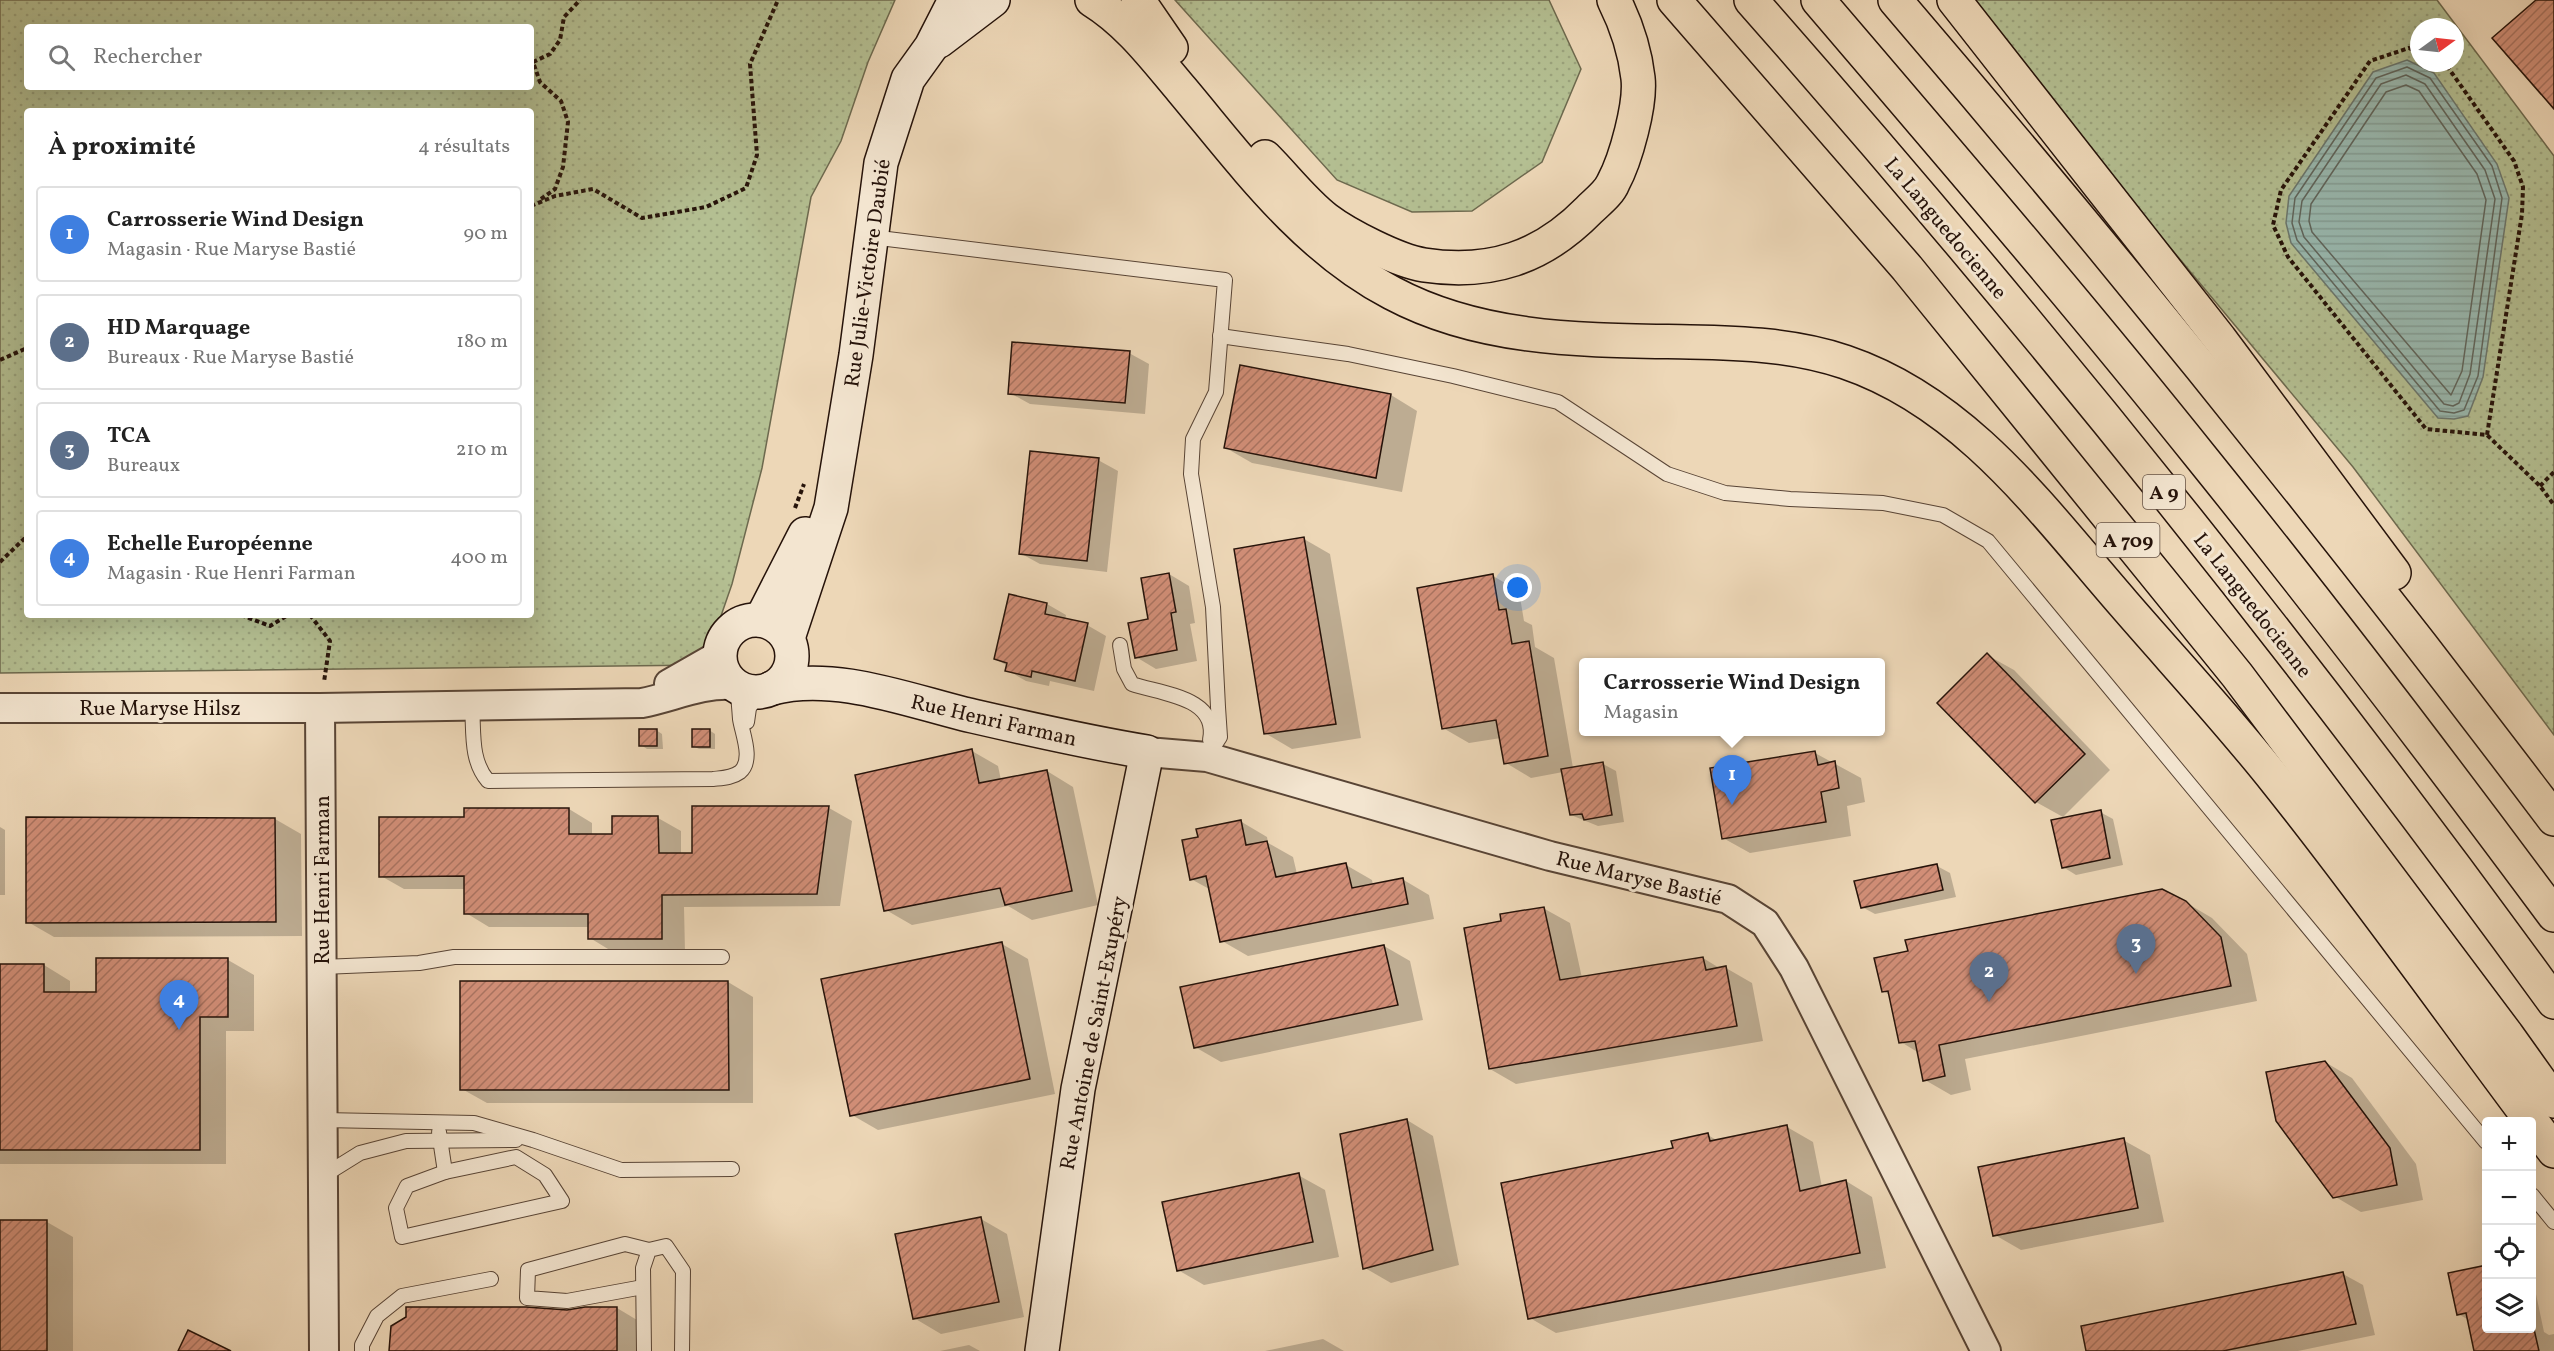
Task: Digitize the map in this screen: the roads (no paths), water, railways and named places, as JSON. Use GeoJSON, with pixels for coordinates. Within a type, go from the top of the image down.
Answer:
{"type":"FeatureCollection","features":[{"type":"Feature","properties":{"kind":"highway"},"geometry":{"type":"LineString","coordinates":[[1092,0],[1115,16],[1142,43],[1282,208],[1349,266],[1392,294],[1449,317],[1513,332],[1582,339],[1749,344],[1813,353],[1843,361],[1894,383],[1918,396],[1959,425],[2023,489],[2276,781],[2554,1151]]}},
{"type":"Feature","properties":{"kind":"highway"},"geometry":{"type":"LineString","coordinates":[[1138,0],[1168,44],[1260,152],[1326,219],[1376,247],[1423,265],[1478,267],[1512,262],[1553,240],[1582,216],[1613,185],[1632,133],[1638,80],[1626,25],[1614,0]]}},
{"type":"Feature","properties":{"kind":"highway","name":"A 709"},"geometry":{"type":"LineString","coordinates":[[1674,0],[1906,268],[2237,675],[2554,1101]]}},
{"type":"Feature","properties":{"kind":"highway","name":"La Languedocienne"},"geometry":{"type":"LineString","coordinates":[[1751,0],[1954,236],[2175,507],[2419,821],[2554,1002]]}},
{"type":"Feature","properties":{"kind":"highway","name":"A 9"},"geometry":{"type":"LineString","coordinates":[[1818,0],[2016,232],[2199,455],[2362,662],[2554,915]]}},
{"type":"Feature","properties":{"kind":"highway"},"geometry":{"type":"LineString","coordinates":[[1895,0],[2104,247],[2276,458],[2554,819]]}},
{"type":"Feature","properties":{"kind":"highway"},"geometry":{"type":"LineString","coordinates":[[1954,0],[2220,339],[2364,531],[2457,660],[2554,812]]}},
{"type":"Feature","properties":{"kind":"street","name":"Rue Julie-Victoire Daubié"},"geometry":{"type":"LineString","coordinates":[[761,620],[822,475],[856,355],[881,163],[908,79],[931,47],[956,0]]}},
{"type":"Feature","properties":{"kind":"street","name":"Rue Julie-Victoire Daubié"},"geometry":{"type":"LineString","coordinates":[[931,47],[993,0]]}},
{"type":"Feature","properties":{"kind":"street","name":"Rue Julie-Victoire Daubié"},"geometry":{"type":"LineString","coordinates":[[790,649],[831,508],[822,475]]}},
{"type":"Feature","properties":{"kind":"street"},"geometry":{"type":"LineString","coordinates":[[747,620],[761,620],[771,622],[790,649],[789,672],[744,682],[721,644],[726,633],[735,624],[747,620]]}},
{"type":"Feature","properties":{"kind":"street","name":"Rue Henri Farman"},"geometry":{"type":"LineString","coordinates":[[790,649],[842,685]]}},
{"type":"Feature","properties":{"kind":"street","name":"Rue Henri Farman"},"geometry":{"type":"LineString","coordinates":[[324,1351],[320,708],[619,703],[670,684],[744,682],[842,685],[1080,741],[1147,752]]}},
{"type":"Feature","properties":{"kind":"street","name":"Rue Maryse Hilsz"},"geometry":{"type":"LineString","coordinates":[[0,708],[320,708]]}},
{"type":"Feature","properties":{"kind":"street","name":"Rue Maryse Bastié"},"geometry":{"type":"LineString","coordinates":[[1147,752],[1207,757],[1550,856],[1728,899],[1765,922],[1794,968],[1986,1351]]}},
{"type":"Feature","properties":{"kind":"street","name":"Rue Antoine de Saint-Exupéry"},"geometry":{"type":"LineString","coordinates":[[1042,1351],[1078,1089],[1147,752]]}},
{"type":"Feature","properties":{"kind":"lane"},"geometry":{"type":"LineString","coordinates":[[872,237],[1225,280],[1216,393],[1193,439],[1191,474],[1213,607],[1220,737],[1207,757]]}},
{"type":"Feature","properties":{"kind":"lane"},"geometry":{"type":"LineString","coordinates":[[1220,336],[1348,354],[1454,376],[1558,402],[1667,474],[1725,493],[1790,499],[1883,502],[1943,515],[1988,541],[2482,1136]]}},
{"type":"Feature","properties":{"kind":"lane"},"geometry":{"type":"LineString","coordinates":[[1120,645],[1124,669],[1132,684],[1192,700],[1207,714],[1212,731],[1207,757]]}},
{"type":"Feature","properties":{"kind":"lane"},"geometry":{"type":"LineString","coordinates":[[472,705],[475,757],[479,771],[488,781],[713,779],[732,777],[742,771],[746,758],[744,729],[740,720],[740,702],[744,682]]}},
{"type":"Feature","properties":{"kind":"lane"},"geometry":{"type":"LineString","coordinates":[[744,682],[748,708],[748,721],[744,729]]}},
{"type":"Feature","properties":{"kind":"lane"},"geometry":{"type":"LineString","coordinates":[[322,967],[419,963],[454,957],[722,957]]}},
{"type":"Feature","properties":{"kind":"lane"},"geometry":{"type":"LineString","coordinates":[[323,1120],[474,1123],[621,1170],[732,1169]]}},
{"type":"Feature","properties":{"kind":"lane"},"geometry":{"type":"LineString","coordinates":[[437,1122],[445,1172]]}},
{"type":"Feature","properties":{"kind":"lane"},"geometry":{"type":"LineString","coordinates":[[323,1176],[360,1153],[406,1141],[533,1140]]}},
{"type":"Feature","properties":{"kind":"lane"},"geometry":{"type":"LineString","coordinates":[[516,1157],[544,1175],[562,1201],[402,1237],[396,1208],[407,1186],[445,1172],[516,1157]]}},
{"type":"Feature","properties":{"kind":"lane"},"geometry":{"type":"LineString","coordinates":[[2536,1201],[2554,1222]]}},
{"type":"Feature","properties":{"kind":"lane"},"geometry":{"type":"LineString","coordinates":[[643,1287],[567,1301],[527,1298],[528,1270],[625,1244],[649,1250],[666,1246],[683,1271],[682,1351]]}},
{"type":"Feature","properties":{"kind":"lane"},"geometry":{"type":"LineString","coordinates":[[644,1351],[643,1268],[649,1250]]}},
{"type":"Feature","properties":{"kind":"lane"},"geometry":{"type":"LineString","coordinates":[[362,1351],[362,1345],[377,1316],[402,1296],[491,1279]]}},
{"type":"Feature","properties":{"kind":"water"},"geometry":{"type":"Polygon","coordinates":[[[2407,60],[2410,61],[2410,72],[2434,73],[2497,164],[2509,198],[2483,377],[2468,416],[2454,419],[2438,418],[2291,243],[2286,223],[2289,196],[2373,72],[2407,60]]]}},
{"type":"Feature","properties":{"kind":"place","name":"Carrosserie Wind Design"},"geometry":{"type":"Point","coordinates":[1732,805]}},
{"type":"Feature","properties":{"kind":"place","name":"TCA"},"geometry":{"type":"Point","coordinates":[2136,974]}},
{"type":"Feature","properties":{"kind":"place","name":"HD Marquage"},"geometry":{"type":"Point","coordinates":[1989,1002]}},
{"type":"Feature","properties":{"kind":"place","name":"Echelle Européenne"},"geometry":{"type":"Point","coordinates":[179,1030]}}]}
